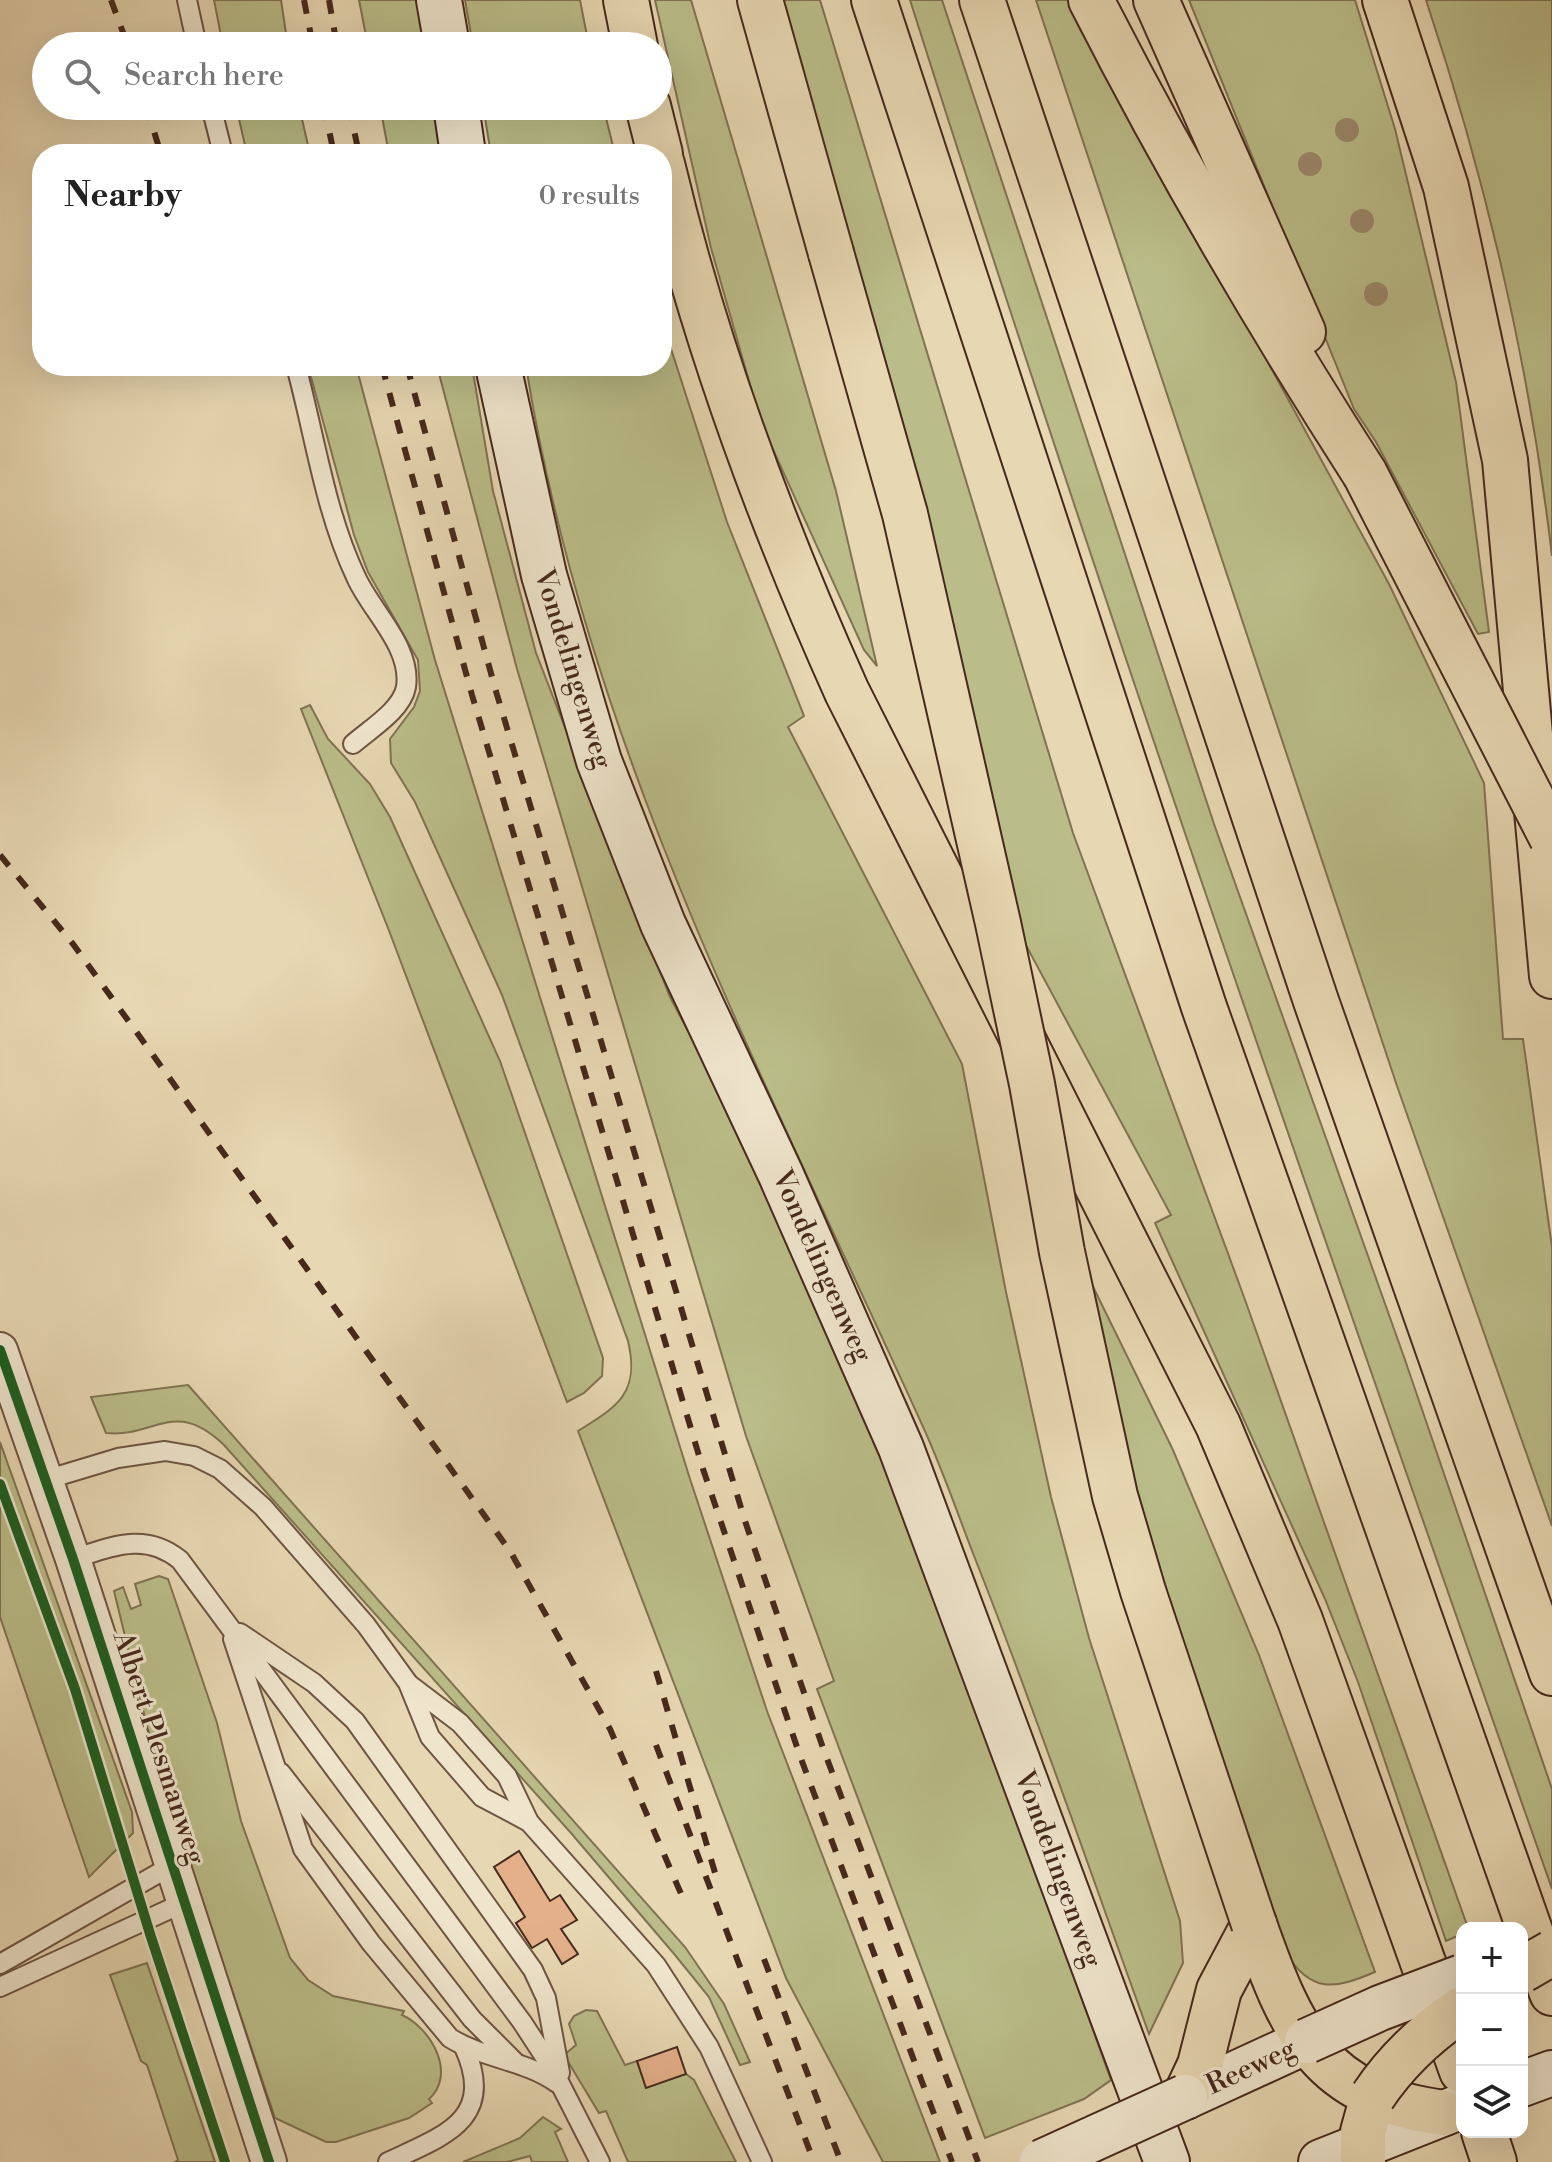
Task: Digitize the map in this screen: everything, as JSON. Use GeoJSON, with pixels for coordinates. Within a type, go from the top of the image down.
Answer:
{"type":"FeatureCollection","features":[{"type":"Feature","properties":{"kind":"highway"},"geometry":{"type":"LineString","coordinates":[[626,0],[632,32]]}},
{"type":"Feature","properties":{"kind":"highway"},"geometry":{"type":"LineString","coordinates":[[760,0],[905,514],[998,923],[1062,1252],[1115,1496],[1143,1591],[1274,1982],[1307,2041],[1340,2077],[1373,2096],[1453,2109]]}},
{"type":"Feature","properties":{"kind":"highway"},"geometry":{"type":"LineString","coordinates":[[874,0],[1204,1007],[1552,1993]]}},
{"type":"Feature","properties":{"kind":"highway"},"geometry":{"type":"LineString","coordinates":[[982,0],[1316,1001],[1552,1673]]}},
{"type":"Feature","properties":{"kind":"highway"},"geometry":{"type":"LineString","coordinates":[[1091,0],[1140,97],[1281,343],[1365,474]]}},
{"type":"Feature","properties":{"kind":"highway"},"geometry":{"type":"LineString","coordinates":[[1156,0],[1365,474],[1552,838]]}},
{"type":"Feature","properties":{"kind":"highway"},"geometry":{"type":"LineString","coordinates":[[1385,0],[1446,187],[1505,460],[1552,976]]}},
{"type":"Feature","properties":{"kind":"highway"},"geometry":{"type":"LineString","coordinates":[[652,120],[658,144]]}},
{"type":"Feature","properties":{"kind":"highway"},"geometry":{"type":"LineString","coordinates":[[672,200],[702,308],[798,581],[847,692],[1218,1425],[1300,1620],[1460,2066]]}},
{"type":"Feature","properties":{"kind":"highway"},"geometry":{"type":"LineString","coordinates":[[1185,2097],[1200,2065],[1219,1990],[1254,1924]]}},
{"type":"Feature","properties":{"kind":"highway"},"geometry":{"type":"LineString","coordinates":[[1528,1967],[1552,1953]]}},
{"type":"Feature","properties":{"kind":"highway"},"geometry":{"type":"LineString","coordinates":[[1363,2154],[1373,2096],[1388,2074],[1422,2038],[1456,2013]]}},
{"type":"Feature","properties":{"kind":"highway"},"geometry":{"type":"LineString","coordinates":[[1486,2138],[1494,2162]]}},
{"type":"Feature","properties":{"kind":"main road"},"geometry":{"type":"LineString","coordinates":[[439,0],[445,32]]}},
{"type":"Feature","properties":{"kind":"main road"},"geometry":{"type":"LineString","coordinates":[[458,120],[462,144]]}},
{"type":"Feature","properties":{"kind":"main road","name":"Vondelingenweg"},"geometry":{"type":"LineString","coordinates":[[500,376],[552,603],[571,672],[619,814],[663,924],[781,1175],[895,1433],[1167,2162]]}},
{"type":"Feature","properties":{"kind":"main road"},"geometry":{"type":"LineString","coordinates":[[1528,1953],[1552,1944]]}},
{"type":"Feature","properties":{"kind":"main road","name":"Reeweg"},"geometry":{"type":"LineString","coordinates":[[1042,2162],[1380,2008],[1456,1979]]}},
{"type":"Feature","properties":{"kind":"main road"},"geometry":{"type":"LineString","coordinates":[[1528,2082],[1552,2073]]}},
{"type":"Feature","properties":{"kind":"main road"},"geometry":{"type":"LineString","coordinates":[[1321,2162],[1363,2154],[1453,2109]]}},
{"type":"Feature","properties":{"kind":"street","name":"Albert Plesmanweg"},"geometry":{"type":"LineString","coordinates":[[0,1350],[73,1559],[269,2162]]}},
{"type":"Feature","properties":{"kind":"lane"},"geometry":{"type":"LineString","coordinates":[[187,0],[194,32]]}},
{"type":"Feature","properties":{"kind":"lane"},"geometry":{"type":"LineString","coordinates":[[214,120],[220,144]]}},
{"type":"Feature","properties":{"kind":"lane"},"geometry":{"type":"LineString","coordinates":[[299,376],[341,539],[356,578],[399,650],[406,675],[402,699],[353,744]]}},
{"type":"Feature","properties":{"kind":"lane"},"geometry":{"type":"LineString","coordinates":[[45,1480],[118,1458],[165,1451],[194,1456],[220,1469],[263,1507],[336,1587],[408,1683],[430,1737],[482,1797],[529,1822]]}},
{"type":"Feature","properties":{"kind":"lane"},"geometry":{"type":"LineString","coordinates":[[73,1559],[121,1544],[146,1542],[165,1548],[180,1560],[495,1985],[562,2086],[600,2162]]}},
{"type":"Feature","properties":{"kind":"lane"},"geometry":{"type":"LineString","coordinates":[[228,1625],[296,1833],[315,1868],[436,2023],[464,2047],[544,2073],[562,2086]]}},
{"type":"Feature","properties":{"kind":"lane"},"geometry":{"type":"LineString","coordinates":[[228,1625],[314,1683],[355,1721],[533,1970],[546,1998],[562,2086]]}},
{"type":"Feature","properties":{"kind":"lane"},"geometry":{"type":"LineString","coordinates":[[408,1683],[460,1723],[507,1776],[529,1822],[628,1932],[685,2007],[709,2047],[762,2162]]}},
{"type":"Feature","properties":{"kind":"lane"},"geometry":{"type":"LineString","coordinates":[[272,1762],[472,2019],[517,2064]]}},
{"type":"Feature","properties":{"kind":"lane"},"geometry":{"type":"LineString","coordinates":[[0,1964],[171,1866]]}},
{"type":"Feature","properties":{"kind":"lane"},"geometry":{"type":"LineString","coordinates":[[0,1987],[183,1903]]}},
{"type":"Feature","properties":{"kind":"lane"},"geometry":{"type":"LineString","coordinates":[[388,2162],[445,2135],[466,2117],[475,2083],[464,2047]]}},
{"type":"Feature","properties":{"kind":"green space"},"geometry":{"type":"Polygon","coordinates":[[[214,0],[281,0],[286,32],[220,32],[214,0]]]}},
{"type":"Feature","properties":{"kind":"green space"},"geometry":{"type":"Polygon","coordinates":[[[359,0],[418,0],[423,32],[365,32],[359,0]]]}},
{"type":"Feature","properties":{"kind":"green space"},"geometry":{"type":"Polygon","coordinates":[[[465,0],[580,0],[586,32],[471,32],[465,0]]]}},
{"type":"Feature","properties":{"kind":"green space"},"geometry":{"type":"Polygon","coordinates":[[[655,0],[691,0],[836,491],[877,666],[864,650],[761,423],[711,248],[672,75],[672,32],[662,32],[655,0]]]}},
{"type":"Feature","properties":{"kind":"green space"},"geometry":{"type":"Polygon","coordinates":[[[769,0],[820,0],[1073,833],[1244,1297],[1466,1922],[1456,1922],[1456,1937],[1446,1941],[1358,1682],[1325,1599],[1155,1223],[1171,1215],[1021,936],[769,0]]]}},
{"type":"Feature","properties":{"kind":"green space"},"geometry":{"type":"Polygon","coordinates":[[[910,0],[942,0],[1214,824],[1404,1357],[1552,1789],[1552,1889],[1143,711],[910,0]]]}},
{"type":"Feature","properties":{"kind":"green space"},"geometry":{"type":"Polygon","coordinates":[[[1036,0],[1070,0],[1389,584],[1484,783],[1503,1039],[1523,1039],[1552,1247],[1552,1526],[1397,1086],[1036,0]]]}},
{"type":"Feature","properties":{"kind":"green space"},"geometry":{"type":"Polygon","coordinates":[[[1189,0],[1355,0],[1395,129],[1456,382],[1489,632],[1478,634],[1376,442],[1354,409],[1189,0]]]}},
{"type":"Feature","properties":{"kind":"green space"},"geometry":{"type":"Polygon","coordinates":[[[1426,0],[1552,0],[1552,556],[1531,415],[1503,275],[1468,136],[1426,0]]]}},
{"type":"Feature","properties":{"kind":"green space"},"geometry":{"type":"Polygon","coordinates":[[[239,120],[302,120],[308,144],[245,144],[239,120]]]}},
{"type":"Feature","properties":{"kind":"green space"},"geometry":{"type":"Polygon","coordinates":[[[383,120],[436,120],[440,144],[387,144],[383,120]]]}},
{"type":"Feature","properties":{"kind":"green space"},"geometry":{"type":"Polygon","coordinates":[[[485,120],[606,120],[612,144],[489,144],[485,120]]]}},
{"type":"Feature","properties":{"kind":"green space"},"geometry":{"type":"Polygon","coordinates":[[[672,352],[727,522],[804,716],[788,727],[962,1064],[1006,1292],[1051,1497],[1089,1638],[1180,1921],[1183,1963],[1149,2034],[1024,1686],[939,1464],[745,1041],[637,778],[592,643],[554,506],[528,376],[672,376],[672,352]]]}},
{"type":"Feature","properties":{"kind":"green space"},"geometry":{"type":"Polygon","coordinates":[[[311,376],[359,376],[435,660],[690,1479],[767,1711],[940,2162],[883,2162],[786,1978],[578,1431],[605,1414],[623,1396],[631,1373],[628,1341],[502,995],[415,802],[391,763],[390,739],[414,707],[420,691],[418,660],[368,572],[354,535],[311,376]]]}},
{"type":"Feature","properties":{"kind":"green space"},"geometry":{"type":"Polygon","coordinates":[[[440,376],[474,376],[493,491],[536,653],[670,997],[739,1128],[916,1537],[1111,2080],[1084,2099],[985,2138],[817,1689],[834,1681],[746,1436],[517,669],[440,376]]]}},
{"type":"Feature","properties":{"kind":"green space"},"geometry":{"type":"Polygon","coordinates":[[[310,705],[328,739],[370,784],[390,817],[500,1061],[603,1358],[602,1376],[584,1393],[567,1402],[388,928],[301,709],[310,705]]]}},
{"type":"Feature","properties":{"kind":"green space"},"geometry":{"type":"Polygon","coordinates":[[[1080,1260],[1173,1450],[1259,1655],[1375,1972],[1336,1984],[1315,1982],[1295,1966],[1286,1953],[1184,1657],[1128,1458],[1080,1260]]]}},
{"type":"Feature","properties":{"kind":"green space"},"geometry":{"type":"Polygon","coordinates":[[[188,1385],[685,1947],[724,2004],[750,2062],[740,2065],[709,1997],[571,1833],[224,1445],[206,1431],[177,1421],[123,1433],[106,1433],[91,1397],[188,1385]]]}},
{"type":"Feature","properties":{"kind":"green space"},"geometry":{"type":"Polygon","coordinates":[[[0,1442],[132,1812],[133,1833],[89,1877],[0,1617],[0,1442]]]}},
{"type":"Feature","properties":{"kind":"green space"},"geometry":{"type":"Polygon","coordinates":[[[159,1576],[168,1579],[217,1723],[241,1821],[290,1958],[308,1980],[333,1996],[404,2011],[402,2015],[422,2030],[437,2052],[441,2077],[429,2099],[432,2103],[409,2118],[336,2142],[326,2142],[275,2118],[158,1771],[114,1591],[123,1587],[131,1609],[141,1605],[135,1584],[159,1576]]]}},
{"type":"Feature","properties":{"kind":"green space"},"geometry":{"type":"Polygon","coordinates":[[[147,1963],[215,2162],[175,2162],[178,2160],[147,2065],[141,2061],[110,1975],[147,1963]]]}},
{"type":"Feature","properties":{"kind":"green space"},"geometry":{"type":"Polygon","coordinates":[[[586,2010],[597,2011],[625,2065],[637,2061],[646,2087],[686,2074],[694,2080],[736,2162],[628,2162],[606,2111],[599,2113],[564,2055],[576,2045],[569,2024],[574,2016],[586,2010]]]}},
{"type":"Feature","properties":{"kind":"green space"},"geometry":{"type":"Polygon","coordinates":[[[543,2117],[561,2129],[555,2132],[568,2162],[532,2162],[530,2156],[507,2162],[463,2162],[520,2138],[543,2117]]]}},
{"type":"Feature","properties":{"kind":"building"},"geometry":{"type":"Polygon","coordinates":[[[519,1851],[550,1901],[560,1895],[577,1920],[561,1929],[578,1954],[562,1964],[547,1939],[532,1948],[516,1923],[525,1917],[494,1867],[519,1851]]]}},
{"type":"Feature","properties":{"kind":"building"},"geometry":{"type":"Polygon","coordinates":[[[677,2047],[686,2074],[646,2088],[637,2061],[677,2047]]]}},
{"type":"Feature","properties":{"kind":"railway"},"geometry":{"type":"LineString","coordinates":[[111,0],[123,32]]}},
{"type":"Feature","properties":{"kind":"railway"},"geometry":{"type":"LineString","coordinates":[[304,0],[310,32]]}},
{"type":"Feature","properties":{"kind":"railway"},"geometry":{"type":"LineString","coordinates":[[329,0],[335,32]]}},
{"type":"Feature","properties":{"kind":"railway"},"geometry":{"type":"LineString","coordinates":[[150,120],[158,144]]}},
{"type":"Feature","properties":{"kind":"railway"},"geometry":{"type":"LineString","coordinates":[[327,120],[332,144]]}},
{"type":"Feature","properties":{"kind":"railway"},"geometry":{"type":"LineString","coordinates":[[352,120],[357,144]]}},
{"type":"Feature","properties":{"kind":"railway"},"geometry":{"type":"LineString","coordinates":[[385,376],[472,695],[703,1469],[800,1756],[952,2162]]}},
{"type":"Feature","properties":{"kind":"railway"},"geometry":{"type":"LineString","coordinates":[[410,376],[495,688],[745,1521],[823,1748],[978,2162]]}},
{"type":"Feature","properties":{"kind":"railway"},"geometry":{"type":"LineString","coordinates":[[0,855],[73,944],[510,1551],[610,1729],[685,1903]]}},
{"type":"Feature","properties":{"kind":"railway"},"geometry":{"type":"LineString","coordinates":[[656,1671],[718,1883]]}},
{"type":"Feature","properties":{"kind":"railway"},"geometry":{"type":"LineString","coordinates":[[656,1745],[814,2162]]}},
{"type":"Feature","properties":{"kind":"railway"},"geometry":{"type":"LineString","coordinates":[[764,1959],[841,2162]]}},
{"type":"Feature","properties":{"kind":"cycle path"},"geometry":{"type":"LineString","coordinates":[[0,1350],[73,1559],[269,2162]]}},
{"type":"Feature","properties":{"kind":"cycle path"},"geometry":{"type":"LineString","coordinates":[[0,1484],[75,1689],[151,1937],[225,2162]]}}]}
